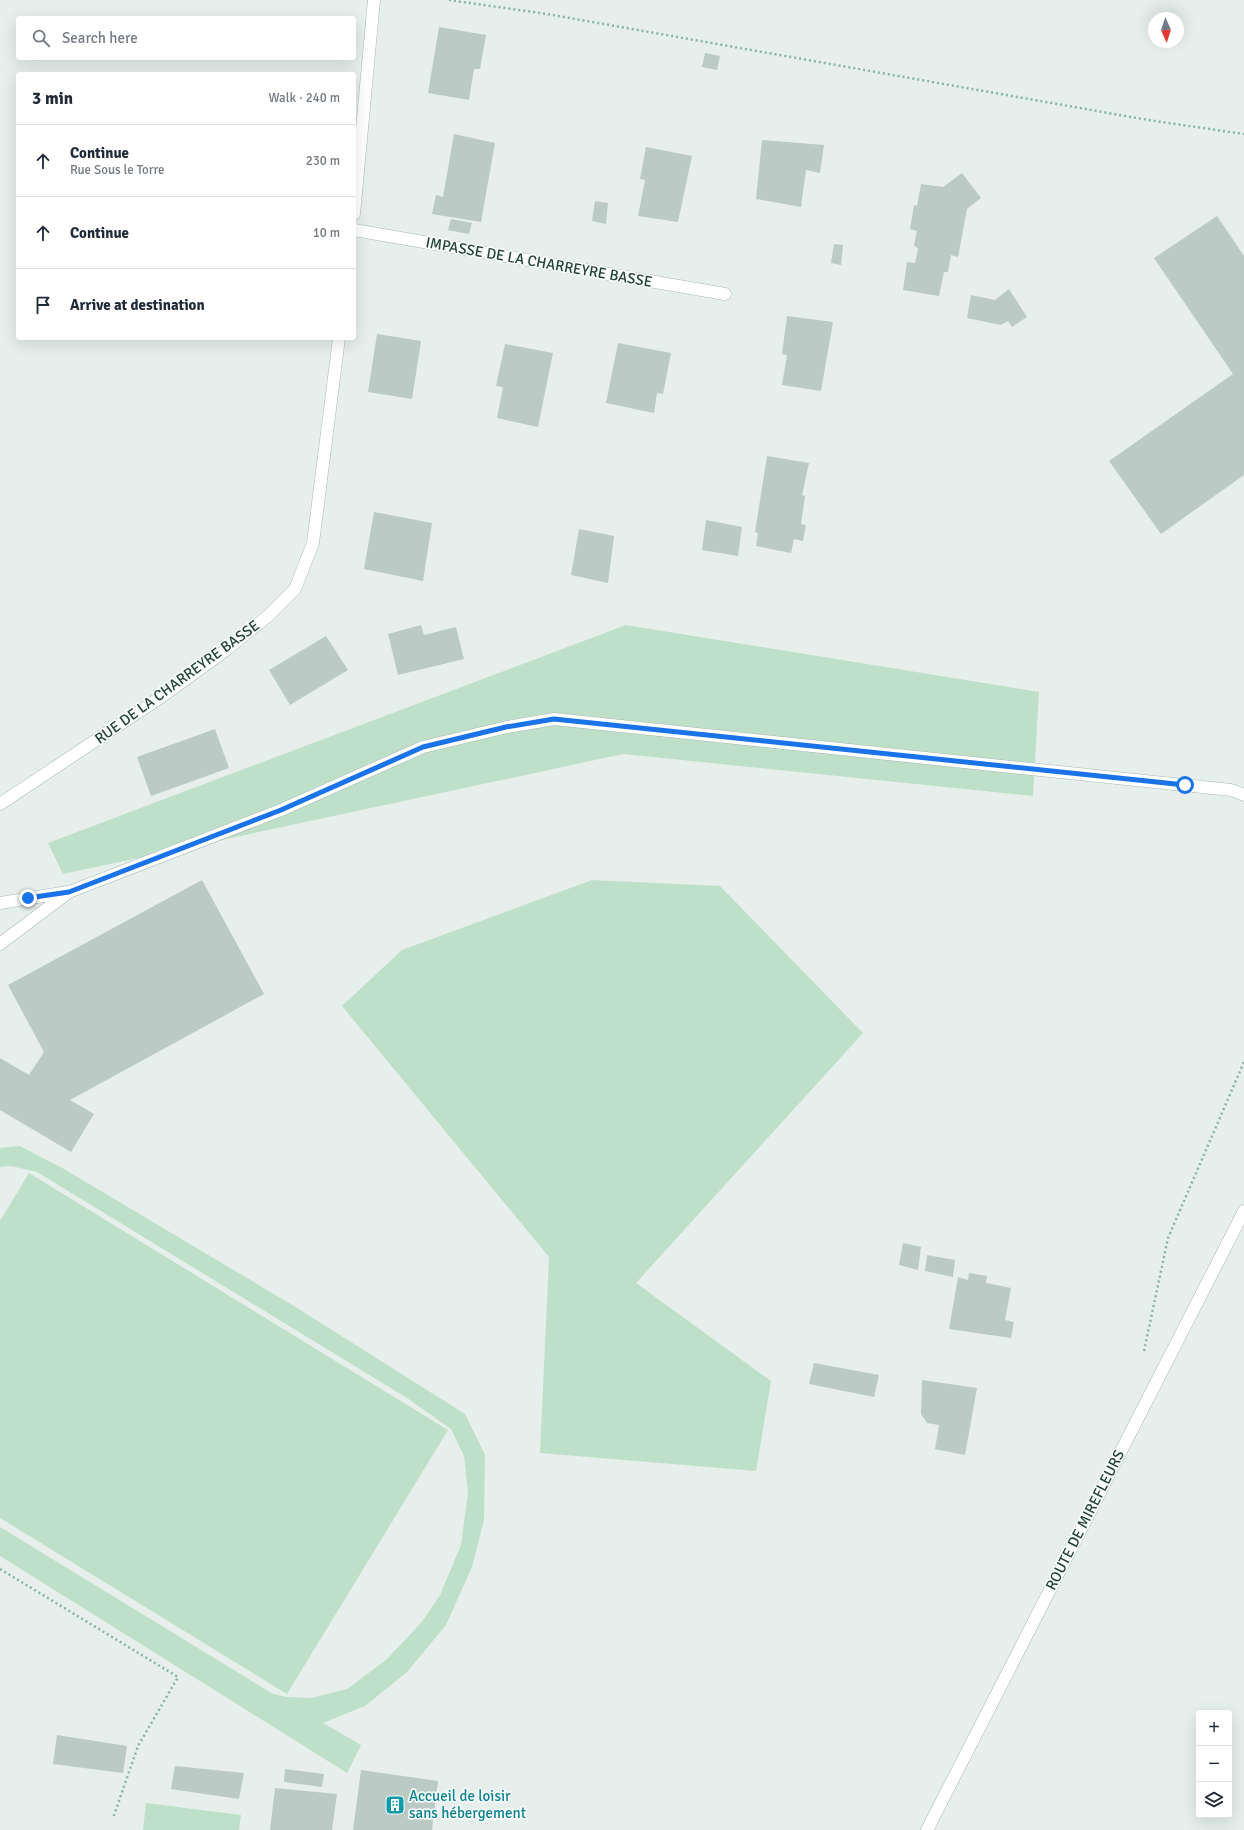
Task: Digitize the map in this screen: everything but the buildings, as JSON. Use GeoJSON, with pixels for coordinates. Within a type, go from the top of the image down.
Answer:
{"type":"FeatureCollection","features":[{"type":"Feature","properties":{"kind":"street"},"geometry":{"type":"LineString","coordinates":[[356,193],[374,0]]}},
{"type":"Feature","properties":{"kind":"street","name":"IMPASSE DE LA CHARREYRE BASSE"},"geometry":{"type":"LineString","coordinates":[[356,230],[725,294]]}},
{"type":"Feature","properties":{"kind":"street","name":"RUE DE LA CHARREYRE BASSE"},"geometry":{"type":"LineString","coordinates":[[0,804],[164,695],[214,659],[268,616],[295,589],[314,543],[339,340]]}},
{"type":"Feature","properties":{"kind":"street"},"geometry":{"type":"LineString","coordinates":[[0,903],[69,892],[281,810],[423,747],[506,727],[554,719],[1224,789],[1244,795]]}},
{"type":"Feature","properties":{"kind":"street"},"geometry":{"type":"LineString","coordinates":[[0,944],[69,892]]}},
{"type":"Feature","properties":{"kind":"street","name":"ROUTE DE MIREFLEURS"},"geometry":{"type":"LineString","coordinates":[[928,1830],[1244,1211]]}},
{"type":"Feature","properties":{"kind":"path"},"geometry":{"type":"LineString","coordinates":[[448,0],[547,14],[1148,120],[1244,134]]}},
{"type":"Feature","properties":{"kind":"path"},"geometry":{"type":"LineString","coordinates":[[1144,1352],[1168,1238],[1244,1062]]}},
{"type":"Feature","properties":{"kind":"path"},"geometry":{"type":"LineString","coordinates":[[0,1569],[178,1677],[138,1746],[113,1818]]}},
{"type":"Feature","properties":{"kind":"green space"},"geometry":{"type":"Polygon","coordinates":[[[626,625],[1039,692],[1033,796],[623,754],[63,874],[48,843],[626,625]]]}},
{"type":"Feature","properties":{"kind":"green space"},"geometry":{"type":"Polygon","coordinates":[[[592,880],[720,886],[863,1033],[636,1283],[771,1381],[756,1471],[540,1453],[549,1257],[342,1006],[402,950],[592,880]]]}},
{"type":"Feature","properties":{"kind":"green space"},"geometry":{"type":"Polygon","coordinates":[[[20,1146],[64,1169],[294,1306],[465,1414],[485,1455],[484,1520],[472,1567],[446,1625],[407,1672],[365,1706],[323,1723],[361,1745],[347,1773],[0,1556],[0,1527],[273,1694],[287,1697],[312,1698],[347,1689],[386,1660],[421,1623],[440,1595],[461,1545],[468,1493],[464,1456],[451,1429],[407,1398],[37,1172],[11,1166],[0,1167],[0,1148],[20,1146]]]}},
{"type":"Feature","properties":{"kind":"green space"},"geometry":{"type":"Polygon","coordinates":[[[29,1173],[448,1430],[287,1694],[0,1518],[0,1221],[29,1173]]]}},
{"type":"Feature","properties":{"kind":"green space"},"geometry":{"type":"Polygon","coordinates":[[[146,1803],[241,1815],[239,1830],[143,1830],[146,1803]]]}},
{"type":"Feature","properties":{"kind":"place","name":"Accueil de loisir sans hébergement"},"geometry":{"type":"Point","coordinates":[395,1805]}},
{"type":"Feature","properties":{"kind":"route"},"geometry":{"type":"LineString","coordinates":[[28,898],[69,892],[281,810],[423,747],[506,727],[554,719],[1185,785]]}}]}
